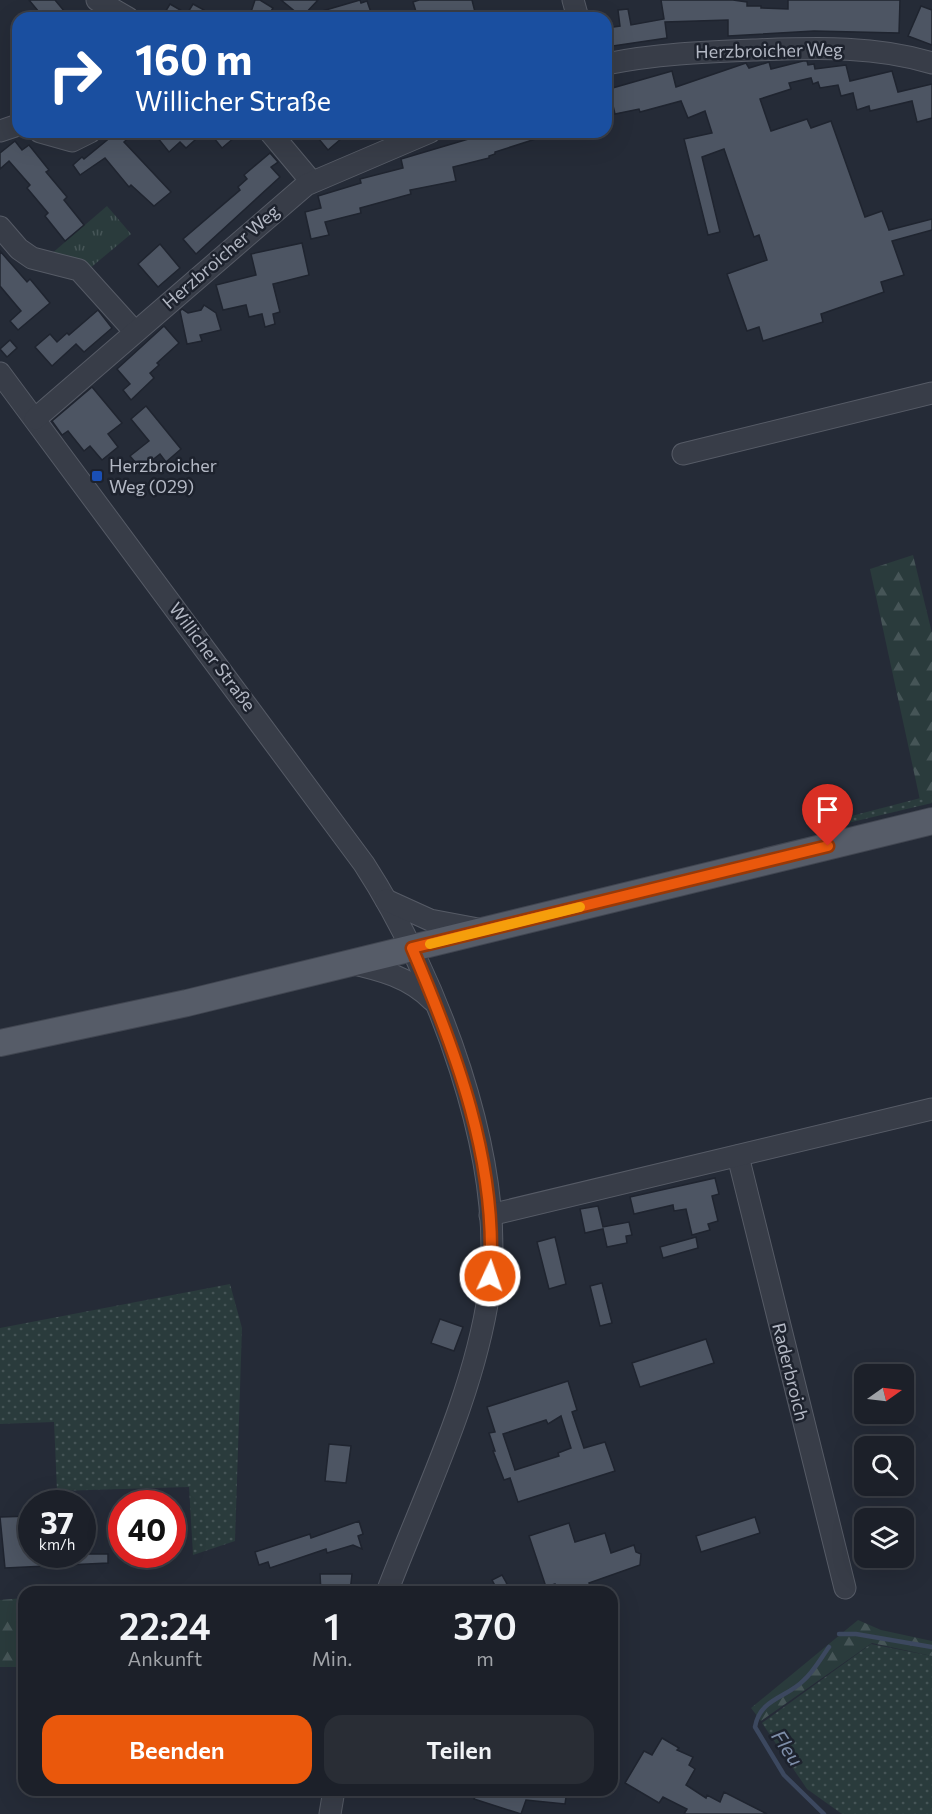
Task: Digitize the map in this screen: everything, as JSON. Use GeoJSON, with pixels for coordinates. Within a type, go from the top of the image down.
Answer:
{"type":"FeatureCollection","features":[{"type":"Feature","properties":{"kind":"main road"},"geometry":{"type":"LineString","coordinates":[[0,1043],[187,1002],[932,821]]}},
{"type":"Feature","properties":{"kind":"street"},"geometry":{"type":"LineString","coordinates":[[97,0],[118,12]]}},
{"type":"Feature","properties":{"kind":"street","name":"Herzbroicher Weg"},"geometry":{"type":"LineString","coordinates":[[612,63],[688,52],[815,47],[892,54],[932,63]]}},
{"type":"Feature","properties":{"kind":"street"},"geometry":{"type":"LineString","coordinates":[[59,138],[68,141],[81,138]]}},
{"type":"Feature","properties":{"kind":"street"},"geometry":{"type":"LineString","coordinates":[[275,138],[311,181]]}},
{"type":"Feature","properties":{"kind":"street","name":"Herzbroicher Weg"},"geometry":{"type":"LineString","coordinates":[[35,419],[311,181],[415,138]]}},
{"type":"Feature","properties":{"kind":"street"},"geometry":{"type":"LineString","coordinates":[[0,226],[19,249],[32,258],[79,270],[135,332]]}},
{"type":"Feature","properties":{"kind":"street","name":"Willicher Straße"},"geometry":{"type":"LineString","coordinates":[[0,373],[339,828],[386,900],[412,948]]}},
{"type":"Feature","properties":{"kind":"street"},"geometry":{"type":"LineString","coordinates":[[684,454],[932,393]]}},
{"type":"Feature","properties":{"kind":"street"},"geometry":{"type":"LineString","coordinates":[[386,900],[430,920],[485,930]]}},
{"type":"Feature","properties":{"kind":"street"},"geometry":{"type":"LineString","coordinates":[[389,1586],[435,1475],[477,1345],[490,1276],[490,1215],[483,1164],[468,1101],[435,1002],[412,948]]}},
{"type":"Feature","properties":{"kind":"street"},"geometry":{"type":"LineString","coordinates":[[350,963],[395,974],[418,987],[435,1002]]}},
{"type":"Feature","properties":{"kind":"street"},"geometry":{"type":"LineString","coordinates":[[490,1215],[932,1109]]}},
{"type":"Feature","properties":{"kind":"street","name":"Raderbroich"},"geometry":{"type":"LineString","coordinates":[[738,1156],[845,1588]]}},
{"type":"Feature","properties":{"kind":"street"},"geometry":{"type":"LineString","coordinates":[[330,1814],[333,1796]]}},
{"type":"Feature","properties":{"kind":"green space"},"geometry":{"type":"Polygon","coordinates":[[[107,206],[131,234],[89,269],[50,255],[107,206]]]}},
{"type":"Feature","properties":{"kind":"green space"},"geometry":{"type":"Polygon","coordinates":[[[913,555],[932,633],[932,795],[920,800],[870,569],[913,555]]]}},
{"type":"Feature","properties":{"kind":"green space"},"geometry":{"type":"Polygon","coordinates":[[[932,795],[932,803],[814,831],[813,826],[932,795]]]}},
{"type":"Feature","properties":{"kind":"green space"},"geometry":{"type":"Polygon","coordinates":[[[230,1284],[242,1328],[235,1541],[193,1555],[189,1487],[57,1490],[54,1422],[0,1424],[0,1328],[230,1284]]]}},
{"type":"Feature","properties":{"kind":"green space"},"geometry":{"type":"Polygon","coordinates":[[[18,1598],[18,1667],[0,1667],[0,1600],[18,1598]]]}},
{"type":"Feature","properties":{"kind":"green space"},"geometry":{"type":"Polygon","coordinates":[[[858,1620],[881,1630],[932,1641],[932,1656],[872,1643],[761,1721],[751,1708],[858,1620]]]}},
{"type":"Feature","properties":{"kind":"green space"},"geometry":{"type":"Polygon","coordinates":[[[871,1644],[932,1656],[932,1814],[842,1814],[807,1789],[762,1723],[871,1644]]]}},
{"type":"Feature","properties":{"kind":"building"},"geometry":{"type":"Polygon","coordinates":[[[29,0],[55,0],[65,12],[39,12],[29,0]]]}},
{"type":"Feature","properties":{"kind":"building"},"geometry":{"type":"Polygon","coordinates":[[[255,0],[260,0],[273,8],[271,12],[251,12],[255,0]]]}},
{"type":"Feature","properties":{"kind":"building"},"geometry":{"type":"Polygon","coordinates":[[[281,0],[318,0],[307,12],[296,12],[281,0]]]}},
{"type":"Feature","properties":{"kind":"building"},"geometry":{"type":"Polygon","coordinates":[[[360,0],[361,3],[367,1],[371,12],[319,12],[360,0]]]}},
{"type":"Feature","properties":{"kind":"building"},"geometry":{"type":"Polygon","coordinates":[[[472,0],[475,12],[416,12],[413,2],[472,0]]]}},
{"type":"Feature","properties":{"kind":"building"},"geometry":{"type":"Polygon","coordinates":[[[661,0],[733,0],[747,2],[747,6],[788,9],[788,0],[900,0],[899,33],[814,31],[728,36],[728,20],[665,22],[667,38],[612,46],[612,27],[620,26],[618,10],[628,9],[631,25],[664,19],[661,0]]]}},
{"type":"Feature","properties":{"kind":"building"},"geometry":{"type":"Polygon","coordinates":[[[170,4],[184,12],[165,12],[170,4]]]}},
{"type":"Feature","properties":{"kind":"building"},"geometry":{"type":"Polygon","coordinates":[[[193,4],[204,10],[203,12],[188,12],[193,4]]]}},
{"type":"Feature","properties":{"kind":"building"},"geometry":{"type":"Polygon","coordinates":[[[921,6],[932,10],[932,45],[908,36],[921,6]]]}},
{"type":"Feature","properties":{"kind":"building"},"geometry":{"type":"Polygon","coordinates":[[[807,61],[808,65],[814,64],[815,69],[846,65],[850,81],[892,71],[898,92],[932,84],[932,118],[917,122],[912,101],[870,111],[869,106],[857,110],[853,93],[841,96],[838,85],[820,88],[818,82],[813,84],[811,78],[789,83],[791,89],[760,99],[771,131],[807,119],[811,128],[831,121],[865,217],[882,211],[889,230],[932,219],[932,230],[892,241],[904,275],[881,282],[884,292],[821,314],[823,322],[763,341],[759,327],[747,331],[727,274],[767,260],[759,235],[754,237],[724,149],[702,157],[720,232],[708,235],[684,139],[712,133],[705,111],[688,118],[681,101],[640,112],[639,109],[615,114],[612,88],[672,71],[676,87],[746,63],[749,68],[769,62],[771,69],[807,61]]]}},
{"type":"Feature","properties":{"kind":"building"},"geometry":{"type":"Polygon","coordinates":[[[110,138],[128,138],[124,142],[171,192],[154,206],[131,185],[129,187],[105,158],[80,175],[73,165],[82,157],[84,159],[110,138]]]}},
{"type":"Feature","properties":{"kind":"building"},"geometry":{"type":"Polygon","coordinates":[[[158,138],[197,138],[186,148],[180,142],[169,152],[158,138]]]}},
{"type":"Feature","properties":{"kind":"building"},"geometry":{"type":"Polygon","coordinates":[[[214,138],[234,138],[222,148],[214,138]]]}},
{"type":"Feature","properties":{"kind":"building"},"geometry":{"type":"Polygon","coordinates":[[[318,138],[342,138],[328,150],[318,138]]]}},
{"type":"Feature","properties":{"kind":"building"},"geometry":{"type":"Polygon","coordinates":[[[472,138],[539,138],[495,152],[489,158],[453,167],[456,181],[410,190],[411,194],[360,208],[361,213],[325,222],[329,235],[311,239],[305,212],[321,208],[318,196],[361,183],[360,179],[403,168],[401,159],[472,138]]]}},
{"type":"Feature","properties":{"kind":"building"},"geometry":{"type":"Polygon","coordinates":[[[15,141],[22,150],[29,145],[49,170],[46,172],[67,197],[64,200],[84,225],[65,241],[45,216],[48,213],[27,188],[30,185],[9,161],[0,169],[0,153],[15,141]]]}},
{"type":"Feature","properties":{"kind":"building"},"geometry":{"type":"Polygon","coordinates":[[[270,153],[278,162],[271,167],[280,177],[196,254],[183,239],[240,190],[238,187],[247,179],[244,175],[270,153]]]}},
{"type":"Feature","properties":{"kind":"building"},"geometry":{"type":"Polygon","coordinates":[[[302,243],[309,275],[273,284],[280,312],[273,314],[275,324],[265,327],[262,314],[249,317],[246,305],[223,310],[216,285],[256,275],[251,254],[302,243]]]}},
{"type":"Feature","properties":{"kind":"building"},"geometry":{"type":"Polygon","coordinates":[[[160,244],[180,268],[158,287],[138,264],[160,244]]]}},
{"type":"Feature","properties":{"kind":"building"},"geometry":{"type":"Polygon","coordinates":[[[0,251],[27,282],[30,279],[50,303],[18,330],[10,321],[21,311],[0,286],[0,251]]]}},
{"type":"Feature","properties":{"kind":"building"},"geometry":{"type":"Polygon","coordinates":[[[204,305],[216,313],[221,330],[200,335],[202,341],[187,344],[180,311],[182,309],[188,313],[201,310],[204,305]]]}},
{"type":"Feature","properties":{"kind":"building"},"geometry":{"type":"Polygon","coordinates":[[[98,310],[112,328],[84,352],[76,344],[52,366],[35,347],[50,334],[57,342],[67,333],[69,335],[98,310]]]}},
{"type":"Feature","properties":{"kind":"building"},"geometry":{"type":"Polygon","coordinates":[[[164,326],[179,343],[157,363],[159,365],[150,373],[154,378],[131,400],[123,390],[130,384],[117,369],[164,326]]]}},
{"type":"Feature","properties":{"kind":"building"},"geometry":{"type":"Polygon","coordinates":[[[10,340],[17,348],[7,357],[0,349],[10,340]]]}},
{"type":"Feature","properties":{"kind":"building"},"geometry":{"type":"Polygon","coordinates":[[[92,387],[122,423],[108,434],[118,447],[102,460],[90,446],[84,451],[68,431],[62,435],[52,421],[92,387]]]}},
{"type":"Feature","properties":{"kind":"building"},"geometry":{"type":"Polygon","coordinates":[[[146,406],[181,449],[166,462],[160,454],[141,469],[130,456],[149,441],[131,419],[146,406]]]}},
{"type":"Feature","properties":{"kind":"building"},"geometry":{"type":"Polygon","coordinates":[[[715,1178],[719,1194],[712,1196],[718,1221],[708,1224],[710,1230],[692,1235],[686,1209],[674,1211],[673,1205],[634,1214],[630,1197],[715,1178]]]}},
{"type":"Feature","properties":{"kind":"building"},"geometry":{"type":"Polygon","coordinates":[[[598,1206],[603,1227],[629,1222],[632,1235],[626,1236],[627,1243],[607,1247],[603,1229],[585,1233],[580,1209],[598,1206]]]}},
{"type":"Feature","properties":{"kind":"building"},"geometry":{"type":"Polygon","coordinates":[[[555,1237],[566,1284],[549,1289],[537,1242],[555,1237]]]}},
{"type":"Feature","properties":{"kind":"building"},"geometry":{"type":"Polygon","coordinates":[[[696,1237],[698,1248],[663,1258],[660,1247],[696,1237]]]}},
{"type":"Feature","properties":{"kind":"building"},"geometry":{"type":"Polygon","coordinates":[[[602,1283],[612,1323],[600,1326],[590,1286],[602,1283]]]}},
{"type":"Feature","properties":{"kind":"building"},"geometry":{"type":"Polygon","coordinates":[[[440,1319],[463,1327],[454,1351],[431,1343],[440,1319]]]}},
{"type":"Feature","properties":{"kind":"building"},"geometry":{"type":"Polygon","coordinates":[[[706,1339],[714,1363],[640,1387],[632,1363],[706,1339]]]}},
{"type":"Feature","properties":{"kind":"building"},"geometry":{"type":"Polygon","coordinates":[[[568,1381],[577,1410],[572,1412],[584,1448],[605,1442],[615,1471],[518,1502],[510,1478],[504,1480],[493,1451],[495,1451],[489,1433],[495,1432],[487,1407],[568,1381]],[[561,1416],[548,1424],[546,1420],[503,1434],[515,1470],[559,1456],[558,1453],[571,1448],[561,1416]]]}},
{"type":"Feature","properties":{"kind":"building"},"geometry":{"type":"Polygon","coordinates":[[[329,1444],[351,1446],[346,1483],[325,1481],[329,1444]]]}},
{"type":"Feature","properties":{"kind":"building"},"geometry":{"type":"Polygon","coordinates":[[[18,1516],[18,1567],[5,1568],[0,1517],[18,1516]]]}},
{"type":"Feature","properties":{"kind":"building"},"geometry":{"type":"Polygon","coordinates":[[[755,1517],[760,1533],[701,1552],[696,1536],[755,1517]]]}},
{"type":"Feature","properties":{"kind":"building"},"geometry":{"type":"Polygon","coordinates":[[[359,1521],[363,1534],[358,1536],[362,1549],[353,1545],[327,1553],[326,1549],[270,1568],[268,1562],[259,1565],[255,1552],[310,1534],[311,1538],[359,1521]]]}},
{"type":"Feature","properties":{"kind":"building"},"geometry":{"type":"Polygon","coordinates":[[[569,1523],[575,1542],[605,1533],[611,1553],[634,1545],[636,1552],[641,1554],[640,1565],[589,1583],[590,1586],[556,1586],[555,1584],[546,1586],[529,1536],[569,1523]]]}},
{"type":"Feature","properties":{"kind":"building"},"geometry":{"type":"Polygon","coordinates":[[[96,1554],[108,1554],[108,1563],[96,1564],[96,1554]]]}},
{"type":"Feature","properties":{"kind":"building"},"geometry":{"type":"Polygon","coordinates":[[[320,1574],[352,1574],[351,1586],[321,1586],[320,1574]]]}},
{"type":"Feature","properties":{"kind":"building"},"geometry":{"type":"Polygon","coordinates":[[[502,1575],[507,1584],[495,1586],[492,1580],[502,1575]]]}},
{"type":"Feature","properties":{"kind":"building"},"geometry":{"type":"Polygon","coordinates":[[[662,1738],[679,1748],[677,1750],[693,1757],[689,1765],[695,1769],[686,1785],[706,1798],[707,1795],[720,1802],[724,1792],[767,1814],[684,1814],[687,1809],[663,1797],[659,1803],[625,1783],[644,1751],[652,1755],[662,1738]]]}},
{"type":"Feature","properties":{"kind":"building"},"geometry":{"type":"Polygon","coordinates":[[[475,1796],[566,1796],[565,1804],[526,1800],[521,1814],[474,1799],[475,1796]]]}},
{"type":"Feature","properties":{"kind":"waterway","name":"Fleu"},"geometry":{"type":"LineString","coordinates":[[839,1634],[856,1634],[932,1647]]}},
{"type":"Feature","properties":{"kind":"waterway","name":"Fleu"},"geometry":{"type":"LineString","coordinates":[[824,1814],[784,1775],[755,1727],[762,1710],[804,1680],[829,1647]]}},
{"type":"Feature","properties":{"kind":"slow traffic"},"geometry":{"type":"LineString","coordinates":[[430,944],[580,907]]}},
{"type":"Feature","properties":{"kind":"place","name":"Herzbroicher Weg (029)"},"geometry":{"type":"Point","coordinates":[97,476]}},
{"type":"Feature","properties":{"kind":"route"},"geometry":{"type":"LineString","coordinates":[[490,1276],[492,1248],[490,1215],[474,1125],[452,1050],[412,948],[828,846]]}}]}
